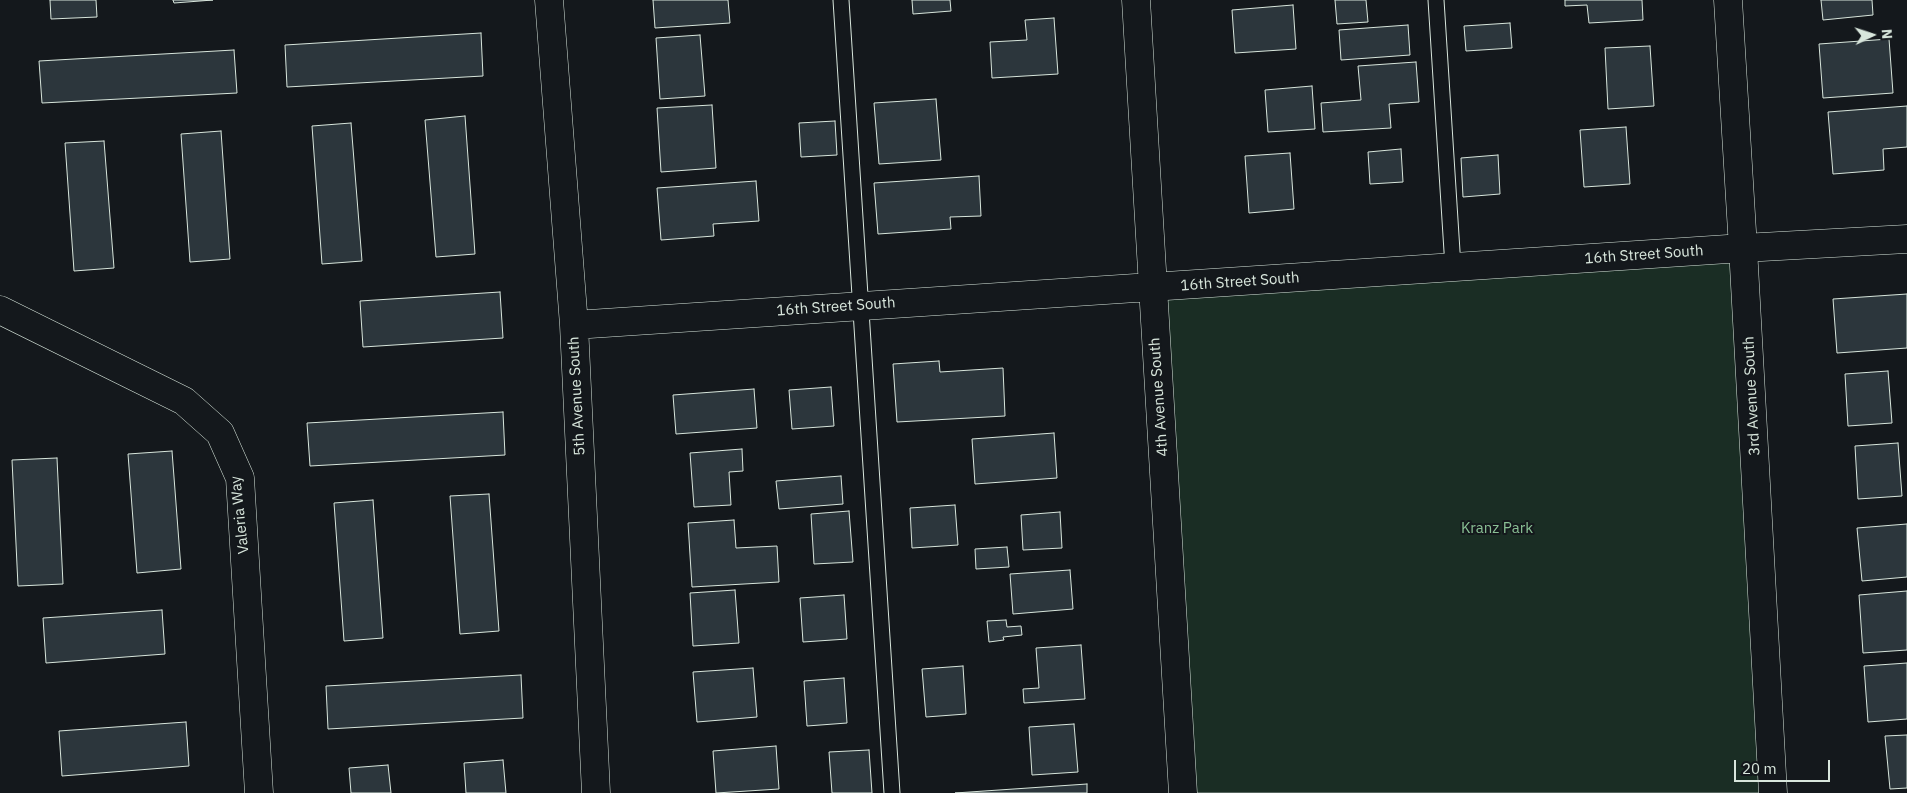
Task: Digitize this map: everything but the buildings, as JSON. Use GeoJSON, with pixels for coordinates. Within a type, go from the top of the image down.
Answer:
{"type":"FeatureCollection","features":[{"type":"Feature","properties":{"kind":"street","name":"5th Avenue South"},"geometry":{"type":"LineString","coordinates":[[549,0],[574,325],[596,793]]}},
{"type":"Feature","properties":{"kind":"street","name":"4th Avenue South"},"geometry":{"type":"LineString","coordinates":[[1136,0],[1183,793]]}},
{"type":"Feature","properties":{"kind":"street","name":"3rd Avenue South"},"geometry":{"type":"LineString","coordinates":[[1728,0],[1744,248],[1773,793]]}},
{"type":"Feature","properties":{"kind":"street","name":"16th Street South"},"geometry":{"type":"LineString","coordinates":[[574,325],[860,305],[1907,239]]}},
{"type":"Feature","properties":{"kind":"street","name":"Valeria Way"},"geometry":{"type":"LineString","coordinates":[[0,310],[184,401],[220,433],[240,478],[259,793]]}},
{"type":"Feature","properties":{"kind":"lane"},"geometry":{"type":"LineString","coordinates":[[842,0],[892,793]]}},
{"type":"Feature","properties":{"kind":"lane"},"geometry":{"type":"LineString","coordinates":[[1436,0],[1453,268]]}},
{"type":"Feature","properties":{"kind":"green space","name":"Kranz Park"},"geometry":{"type":"Polygon","coordinates":[[[1743,248],[1780,793],[1186,793],[1152,287],[1743,248]]]}}]}
